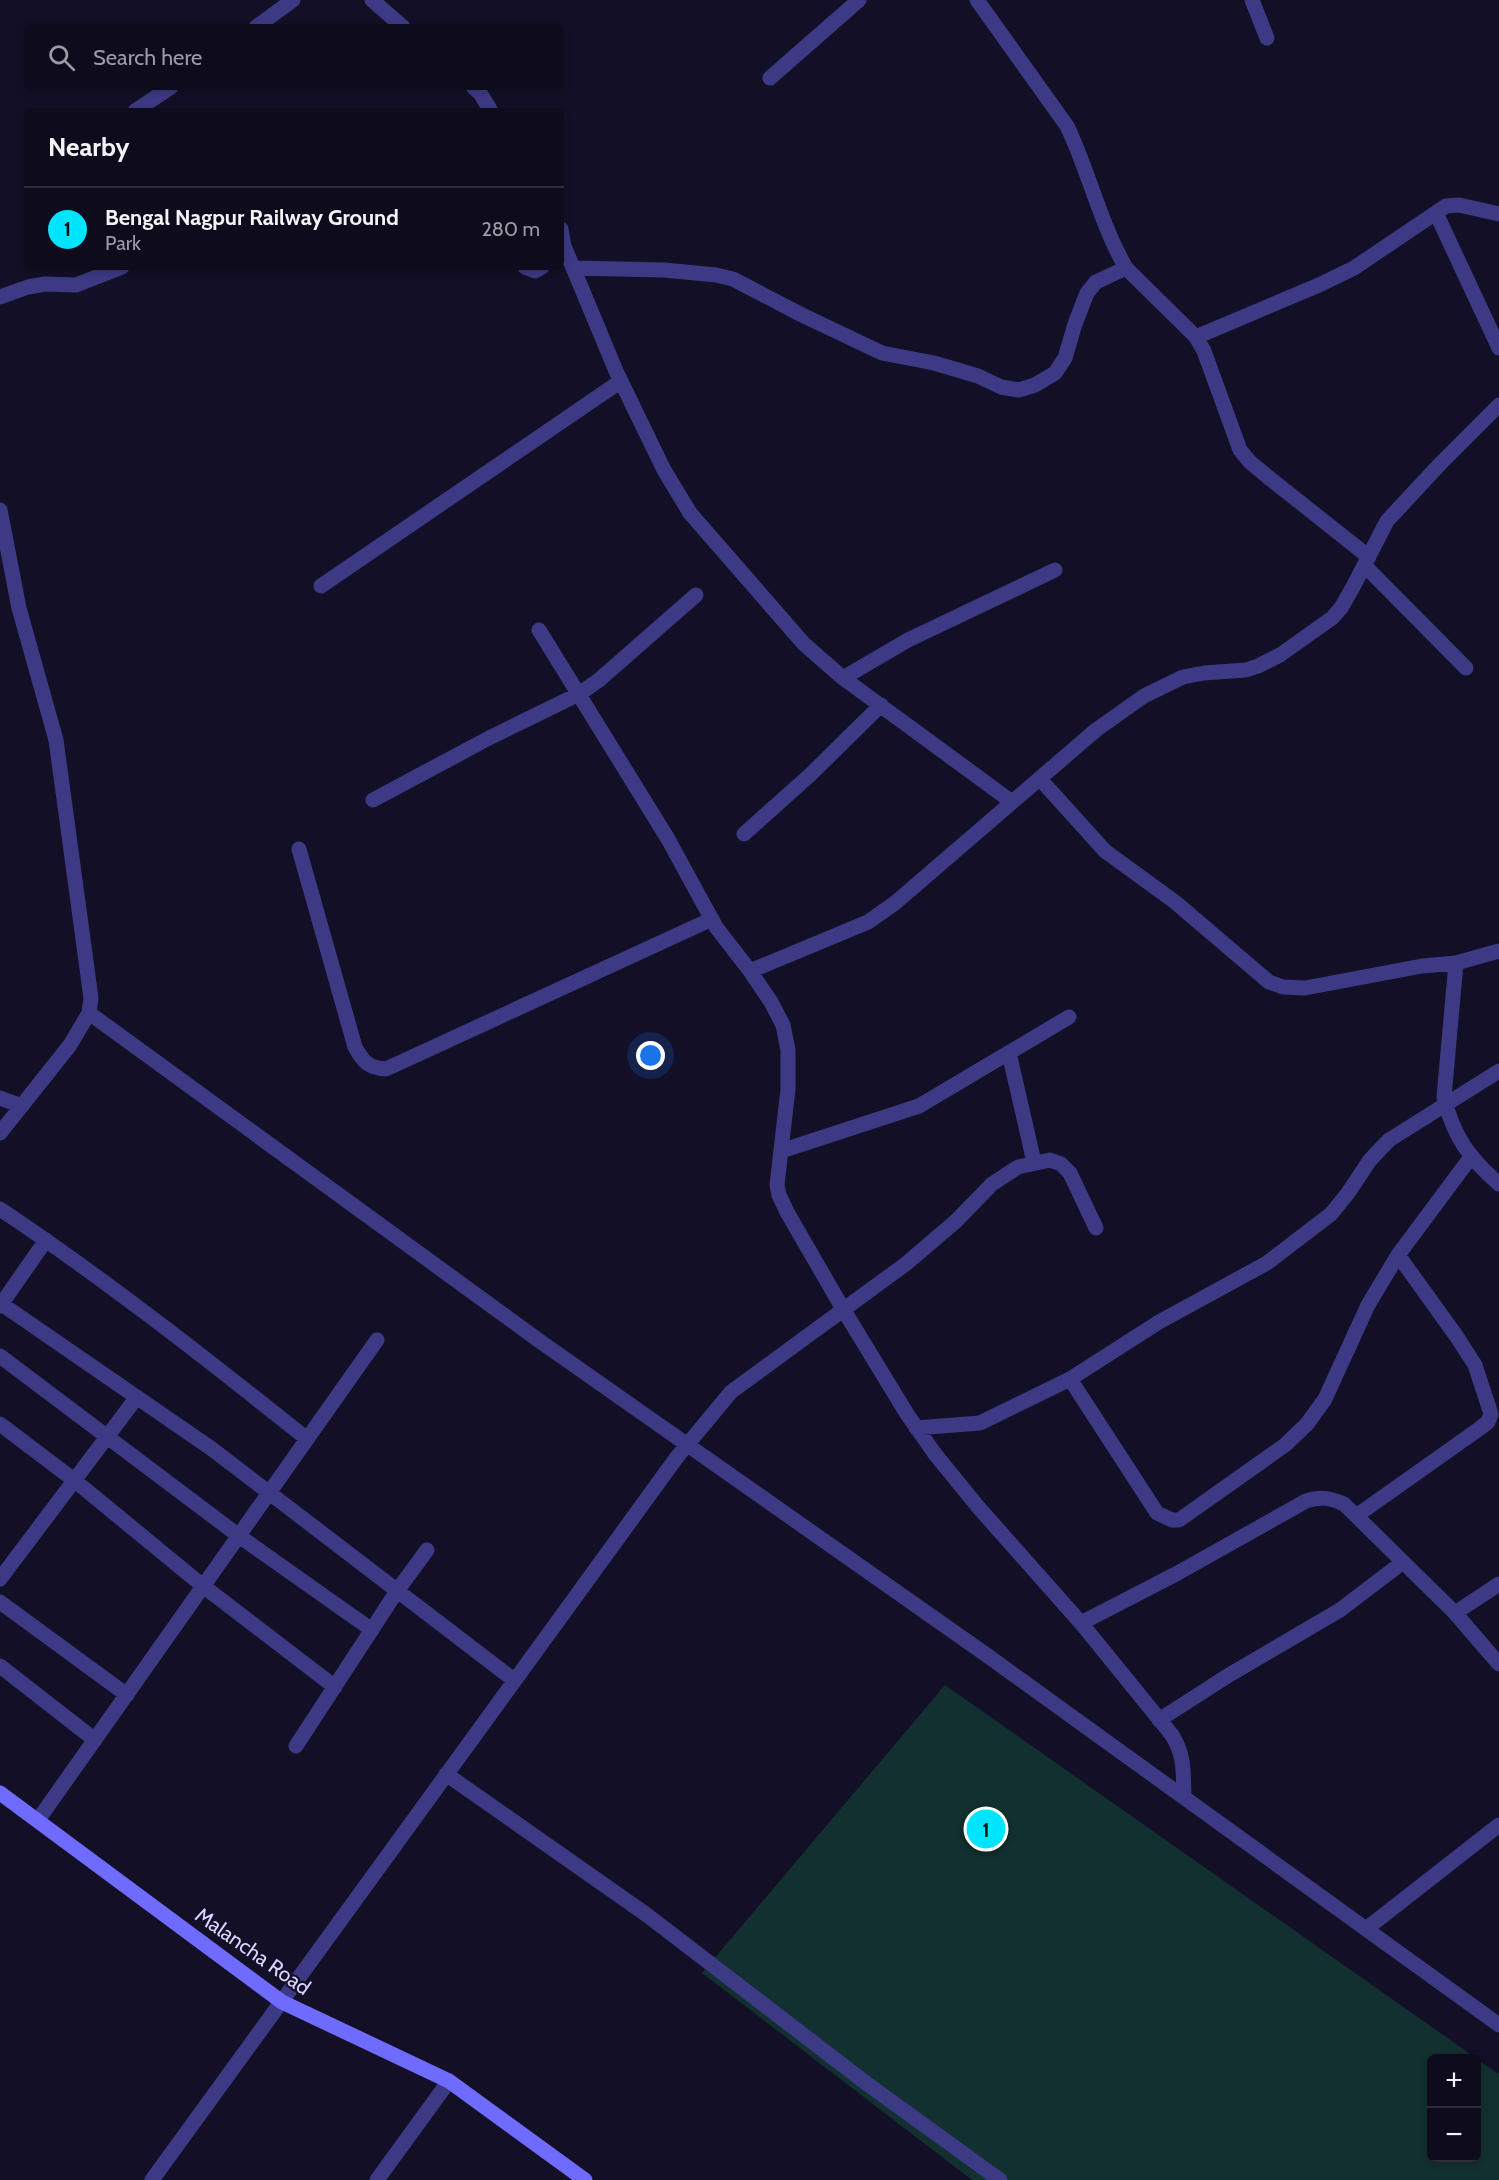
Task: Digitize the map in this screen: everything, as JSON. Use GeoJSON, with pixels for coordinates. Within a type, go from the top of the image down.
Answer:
{"type":"FeatureCollection","features":[{"type":"Feature","properties":{"kind":"main road","name":"Malancha Road"},"geometry":{"type":"LineString","coordinates":[[0,1793],[282,2002],[449,2081],[585,2180]]}},
{"type":"Feature","properties":{"kind":"street"},"geometry":{"type":"LineString","coordinates":[[260,24],[293,0]]}},
{"type":"Feature","properties":{"kind":"street"},"geometry":{"type":"LineString","coordinates":[[372,0],[400,24]]}},
{"type":"Feature","properties":{"kind":"street"},"geometry":{"type":"LineString","coordinates":[[770,78],[859,0]]}},
{"type":"Feature","properties":{"kind":"street"},"geometry":{"type":"LineString","coordinates":[[977,0],[1067,126],[1078,148],[1090,186],[1118,254],[1126,268],[1196,337],[1204,351],[1240,450],[1250,462],[1366,561],[1466,668]]}},
{"type":"Feature","properties":{"kind":"street"},"geometry":{"type":"LineString","coordinates":[[1252,0],[1267,38]]}},
{"type":"Feature","properties":{"kind":"street"},"geometry":{"type":"LineString","coordinates":[[140,108],[166,90]]}},
{"type":"Feature","properties":{"kind":"street"},"geometry":{"type":"LineString","coordinates":[[476,90],[489,108]]}},
{"type":"Feature","properties":{"kind":"street"},"geometry":{"type":"LineString","coordinates":[[1196,337],[1354,268],[1446,206],[1459,205],[1499,214]]}},
{"type":"Feature","properties":{"kind":"street"},"geometry":{"type":"LineString","coordinates":[[1436,213],[1499,348]]}},
{"type":"Feature","properties":{"kind":"street"},"geometry":{"type":"LineString","coordinates":[[564,252],[621,381],[664,470],[690,513],[804,644],[843,678],[1012,802]]}},
{"type":"Feature","properties":{"kind":"street"},"geometry":{"type":"LineString","coordinates":[[573,268],[664,270],[716,275],[732,279],[882,353],[934,363],[978,376],[1001,387],[1019,390],[1035,385],[1055,374],[1065,358],[1087,293],[1096,282],[1126,268]]}},
{"type":"Feature","properties":{"kind":"street"},"geometry":{"type":"LineString","coordinates":[[0,297],[28,287],[45,284],[76,285],[114,270]]}},
{"type":"Feature","properties":{"kind":"street"},"geometry":{"type":"LineString","coordinates":[[321,586],[621,381]]}},
{"type":"Feature","properties":{"kind":"street"},"geometry":{"type":"LineString","coordinates":[[750,971],[868,922],[895,903],[1096,730],[1158,687],[1194,675],[1246,670],[1258,666],[1280,655],[1332,618],[1341,608],[1387,521],[1499,405]]}},
{"type":"Feature","properties":{"kind":"street"},"geometry":{"type":"LineString","coordinates":[[0,510],[19,609],[56,740],[91,998],[89,1014],[70,1045],[0,1133]]}},
{"type":"Feature","properties":{"kind":"street"},"geometry":{"type":"LineString","coordinates":[[843,678],[908,640],[1054,570]]}},
{"type":"Feature","properties":{"kind":"street"},"geometry":{"type":"LineString","coordinates":[[373,800],[489,738],[579,694],[599,680],[696,595]]}},
{"type":"Feature","properties":{"kind":"street"},"geometry":{"type":"LineString","coordinates":[[539,630],[668,839],[712,919],[771,1002],[783,1025],[788,1050],[788,1089],[777,1185],[787,1212],[843,1310],[916,1428],[979,1508],[1081,1623],[1180,1748],[1183,1760],[1184,1797]]}},
{"type":"Feature","properties":{"kind":"street"},"geometry":{"type":"LineString","coordinates":[[744,834],[810,775],[881,705]]}},
{"type":"Feature","properties":{"kind":"street"},"geometry":{"type":"LineString","coordinates":[[1040,779],[1105,851],[1175,902],[1269,982],[1283,987],[1305,988],[1422,966],[1456,963],[1499,951]]}},
{"type":"Feature","properties":{"kind":"street"},"geometry":{"type":"LineString","coordinates":[[299,849],[355,1047],[362,1060],[373,1068],[386,1069],[712,919]]}},
{"type":"Feature","properties":{"kind":"street"},"geometry":{"type":"LineString","coordinates":[[1456,963],[1444,1097],[1449,1117],[1471,1157],[1499,1184]]}},
{"type":"Feature","properties":{"kind":"street"},"geometry":{"type":"LineString","coordinates":[[89,1014],[686,1446],[988,1656],[1499,2025]]}},
{"type":"Feature","properties":{"kind":"street"},"geometry":{"type":"LineString","coordinates":[[781,1151],[919,1106],[1069,1017]]}},
{"type":"Feature","properties":{"kind":"street"},"geometry":{"type":"LineString","coordinates":[[1009,1053],[1034,1162]]}},
{"type":"Feature","properties":{"kind":"street"},"geometry":{"type":"LineString","coordinates":[[916,1428],[980,1423],[1070,1379],[1159,1322],[1267,1263],[1331,1214],[1370,1160],[1389,1140],[1499,1071]]}},
{"type":"Feature","properties":{"kind":"street"},"geometry":{"type":"LineString","coordinates":[[0,1098],[22,1106]]}},
{"type":"Feature","properties":{"kind":"street"},"geometry":{"type":"LineString","coordinates":[[1070,1379],[1156,1513],[1172,1520],[1179,1520],[1285,1445],[1307,1424],[1325,1399],[1368,1305],[1398,1255],[1471,1157]]}},
{"type":"Feature","properties":{"kind":"street"},"geometry":{"type":"LineString","coordinates":[[152,2180],[514,1680],[686,1446],[731,1392],[908,1263],[956,1221],[992,1184],[1018,1167],[1050,1160],[1061,1164],[1070,1173],[1096,1228]]}},
{"type":"Feature","properties":{"kind":"street"},"geometry":{"type":"LineString","coordinates":[[0,1209],[46,1240],[210,1361],[307,1439]]}},
{"type":"Feature","properties":{"kind":"street"},"geometry":{"type":"LineString","coordinates":[[46,1240],[0,1304],[212,1449],[514,1680]]}},
{"type":"Feature","properties":{"kind":"street"},"geometry":{"type":"LineString","coordinates":[[1356,1516],[1479,1429],[1488,1422],[1491,1414],[1474,1365],[1457,1337],[1398,1255]]}},
{"type":"Feature","properties":{"kind":"street"},"geometry":{"type":"LineString","coordinates":[[38,1820],[378,1340]]}},
{"type":"Feature","properties":{"kind":"street"},"geometry":{"type":"LineString","coordinates":[[0,1356],[239,1536],[372,1630]]}},
{"type":"Feature","properties":{"kind":"street"},"geometry":{"type":"LineString","coordinates":[[0,1579],[137,1397]]}},
{"type":"Feature","properties":{"kind":"street"},"geometry":{"type":"LineString","coordinates":[[0,1424],[74,1480],[203,1586],[335,1687]]}},
{"type":"Feature","properties":{"kind":"street"},"geometry":{"type":"LineString","coordinates":[[1081,1623],[1176,1574],[1306,1501],[1330,1498],[1344,1504],[1455,1613],[1499,1664]]}},
{"type":"Feature","properties":{"kind":"street"},"geometry":{"type":"LineString","coordinates":[[296,1746],[397,1591],[427,1550]]}},
{"type":"Feature","properties":{"kind":"street"},"geometry":{"type":"LineString","coordinates":[[1159,1720],[1229,1675],[1340,1610],[1403,1562]]}},
{"type":"Feature","properties":{"kind":"street"},"geometry":{"type":"LineString","coordinates":[[1455,1613],[1499,1584]]}},
{"type":"Feature","properties":{"kind":"street"},"geometry":{"type":"LineString","coordinates":[[0,1602],[128,1695]]}},
{"type":"Feature","properties":{"kind":"street"},"geometry":{"type":"LineString","coordinates":[[0,1666],[95,1740]]}},
{"type":"Feature","properties":{"kind":"street"},"geometry":{"type":"LineString","coordinates":[[446,1774],[647,1915],[866,2083],[1000,2180]]}},
{"type":"Feature","properties":{"kind":"street"},"geometry":{"type":"LineString","coordinates":[[1366,1929],[1499,1825]]}},
{"type":"Feature","properties":{"kind":"street"},"geometry":{"type":"LineString","coordinates":[[377,2180],[449,2081]]}},
{"type":"Feature","properties":{"kind":"green space"},"geometry":{"type":"Polygon","coordinates":[[[945,1685],[1470,2054],[1427,2054],[1427,2162],[1481,2162],[1481,2062],[1499,2074],[1499,2180],[972,2180],[702,1973],[945,1685]]]}},
{"type":"Feature","properties":{"kind":"place","name":"Bengal Nagpur Railway Ground"},"geometry":{"type":"Point","coordinates":[986,1829]}}]}
